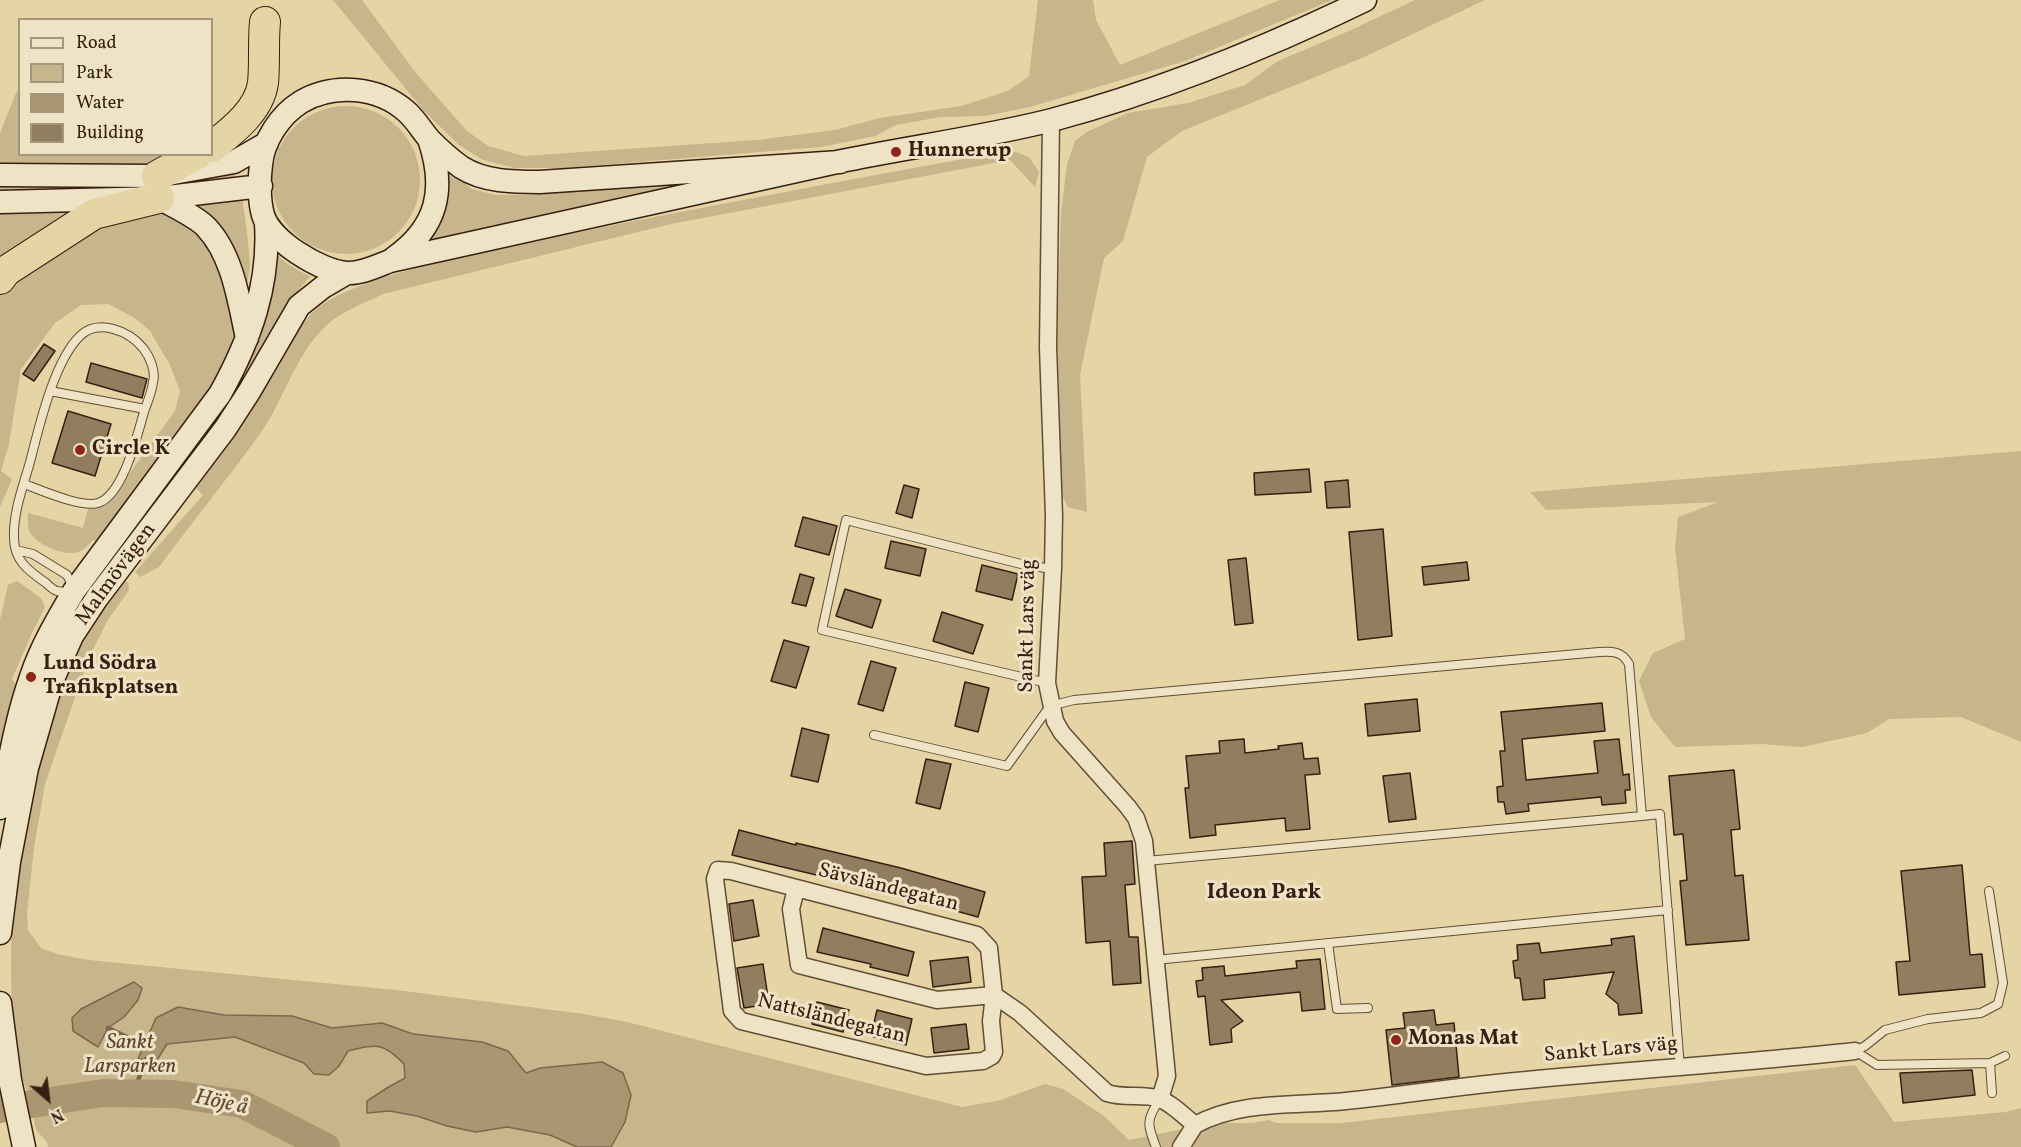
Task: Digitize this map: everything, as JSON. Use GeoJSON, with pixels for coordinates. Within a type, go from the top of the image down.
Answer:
{"type":"FeatureCollection","features":[{"type":"Feature","properties":{"kind":"highway"},"geometry":{"type":"LineString","coordinates":[[213,146],[241,123],[258,98],[263,84],[265,22]]}},
{"type":"Feature","properties":{"kind":"highway"},"geometry":{"type":"LineString","coordinates":[[0,279],[6,271],[94,214],[158,187],[195,156]]}},
{"type":"Feature","properties":{"kind":"main road"},"geometry":{"type":"LineString","coordinates":[[840,162],[540,182],[505,182],[462,167],[429,139],[406,111],[384,98],[359,90],[333,89],[312,96],[292,107],[277,123],[267,143],[261,164],[261,186],[266,223],[290,249],[326,267],[347,273],[370,269],[390,261],[840,162],[1051,120],[1149,91],[1216,67],[1365,0]]}},
{"type":"Feature","properties":{"kind":"main road"},"geometry":{"type":"LineString","coordinates":[[390,261],[409,247],[424,229],[434,208],[438,173],[437,161],[429,139]]}},
{"type":"Feature","properties":{"kind":"main road"},"geometry":{"type":"LineString","coordinates":[[0,175],[158,187],[234,162],[267,143]]}},
{"type":"Feature","properties":{"kind":"main road"},"geometry":{"type":"LineString","coordinates":[[0,202],[158,187],[261,186]]}},
{"type":"Feature","properties":{"kind":"main road"},"geometry":{"type":"LineString","coordinates":[[158,187],[206,226],[223,251],[236,288],[247,339]]}},
{"type":"Feature","properties":{"kind":"main road","name":"Malmövägen"},"geometry":{"type":"LineString","coordinates":[[0,808],[16,729],[31,677],[54,626],[82,594],[220,394],[239,359],[260,303],[265,280],[268,242],[266,223]]}},
{"type":"Feature","properties":{"kind":"main road","name":"Malmövägen"},"geometry":{"type":"LineString","coordinates":[[0,933],[9,862],[27,768],[52,681],[72,636],[117,571],[225,429],[299,306],[323,287],[347,273]]}},
{"type":"Feature","properties":{"kind":"main road"},"geometry":{"type":"LineString","coordinates":[[0,1003],[13,1092],[24,1147]]}},
{"type":"Feature","properties":{"kind":"street","name":"Sankt Lars väg"},"geometry":{"type":"LineString","coordinates":[[1051,120],[1048,347],[1054,516],[1047,683],[1050,706],[1062,733],[1078,754],[1111,785],[1136,818],[1144,841],[1167,1076],[1160,1099]]}},
{"type":"Feature","properties":{"kind":"street","name":"Sävsländegatan"},"geometry":{"type":"LineString","coordinates":[[715,879],[718,870],[732,871],[977,935],[989,948],[994,995]]}},
{"type":"Feature","properties":{"kind":"street","name":"Nattsländegatan"},"geometry":{"type":"LineString","coordinates":[[715,879],[732,1011],[741,1021],[926,1066],[983,1061],[992,1056],[994,1052],[991,1021],[994,995]]}},
{"type":"Feature","properties":{"kind":"street"},"geometry":{"type":"LineString","coordinates":[[796,889],[791,909],[799,965],[937,1000],[994,995],[1020,1013],[1107,1093],[1122,1097],[1160,1099],[1195,1125],[1181,1147]]}},
{"type":"Feature","properties":{"kind":"street","name":"Sankt Lars väg"},"geometry":{"type":"LineString","coordinates":[[1195,1125],[1234,1110],[1260,1106],[1347,1101],[1497,1083],[1855,1051]]}},
{"type":"Feature","properties":{"kind":"lane"},"geometry":{"type":"LineString","coordinates":[[24,484],[89,505],[103,501],[112,492],[127,468],[154,381],[152,364],[144,349],[131,336],[106,327],[91,328],[79,337],[62,364],[50,391],[16,511],[14,539],[24,568],[58,591],[82,594],[117,571]]}},
{"type":"Feature","properties":{"kind":"lane"},"geometry":{"type":"LineString","coordinates":[[50,391],[145,409]]}},
{"type":"Feature","properties":{"kind":"lane"},"geometry":{"type":"LineString","coordinates":[[1047,683],[822,630],[846,520],[1025,565],[1053,569]]}},
{"type":"Feature","properties":{"kind":"lane"},"geometry":{"type":"LineString","coordinates":[[16,550],[33,554],[67,575],[82,594]]}},
{"type":"Feature","properties":{"kind":"lane"},"geometry":{"type":"LineString","coordinates":[[72,636],[82,594]]}},
{"type":"Feature","properties":{"kind":"lane"},"geometry":{"type":"LineString","coordinates":[[874,735],[1006,766],[1050,706],[1074,700],[1617,652],[1626,658],[1629,664],[1642,816]]}},
{"type":"Feature","properties":{"kind":"lane"},"geometry":{"type":"LineString","coordinates":[[1146,861],[1660,814],[1680,1068]]}},
{"type":"Feature","properties":{"kind":"lane"},"geometry":{"type":"LineString","coordinates":[[1989,891],[2003,983],[1998,1004],[1981,1014],[1928,1019],[1885,1030],[1855,1051],[1876,1065],[1990,1063],[2005,1056]]}},
{"type":"Feature","properties":{"kind":"lane"},"geometry":{"type":"LineString","coordinates":[[1155,960],[1668,910]]}},
{"type":"Feature","properties":{"kind":"lane"},"geometry":{"type":"LineString","coordinates":[[1328,943],[1337,1009],[1368,1008]]}},
{"type":"Feature","properties":{"kind":"lane"},"geometry":{"type":"LineString","coordinates":[[1990,1063],[1992,1092]]}},
{"type":"Feature","properties":{"kind":"lane"},"geometry":{"type":"LineString","coordinates":[[1155,1147],[1148,1125],[1152,1112],[1160,1099]]}},
{"type":"Feature","properties":{"kind":"green space"},"geometry":{"type":"Polygon","coordinates":[[[333,0],[362,0],[416,73],[467,131],[488,146],[524,156],[757,140],[835,130],[880,118],[961,106],[1008,91],[1029,76],[1038,0],[1093,0],[1096,20],[1120,65],[1280,0],[1332,0],[1185,61],[1030,107],[985,116],[940,117],[896,125],[875,136],[821,147],[565,168],[515,168],[483,160],[459,145],[424,111],[333,0]]]}},
{"type":"Feature","properties":{"kind":"green space"},"geometry":{"type":"Polygon","coordinates":[[[1415,0],[1485,0],[1362,58],[1182,131],[1147,157],[1123,241],[1104,258],[1080,375],[1087,512],[1068,507],[1062,495],[1057,339],[1061,214],[1067,164],[1075,141],[1087,132],[1128,113],[1188,103],[1245,85],[1278,61],[1415,0]]]}},
{"type":"Feature","properties":{"kind":"green space"},"geometry":{"type":"Polygon","coordinates":[[[18,90],[18,156],[213,154],[227,159],[241,188],[248,241],[250,266],[241,324],[229,357],[210,391],[99,543],[93,540],[76,553],[55,550],[37,540],[29,530],[28,513],[83,528],[88,509],[107,504],[175,411],[180,391],[170,365],[150,331],[135,318],[108,304],[81,305],[55,323],[21,369],[9,444],[1,471],[12,479],[0,507],[0,133],[18,90]]]}},
{"type":"Feature","properties":{"kind":"green space"},"geometry":{"type":"Polygon","coordinates":[[[346,106],[374,111],[399,127],[415,152],[420,180],[415,208],[399,233],[374,249],[346,254],[318,249],[293,233],[277,208],[272,180],[277,152],[293,127],[318,111],[346,106]]]}},
{"type":"Feature","properties":{"kind":"green space"},"geometry":{"type":"Polygon","coordinates":[[[1010,150],[1029,157],[1039,172],[1035,187],[1010,160],[671,224],[383,294],[345,312],[321,330],[311,343],[262,431],[159,567],[140,577],[135,572],[203,495],[195,487],[253,407],[305,320],[329,301],[351,290],[404,271],[569,234],[1010,150]]]}},
{"type":"Feature","properties":{"kind":"green space"},"geometry":{"type":"Polygon","coordinates":[[[447,171],[472,189],[496,195],[528,195],[671,183],[671,191],[428,243],[445,209],[448,192],[447,171]]]}},
{"type":"Feature","properties":{"kind":"green space"},"geometry":{"type":"Polygon","coordinates":[[[269,247],[288,264],[310,276],[286,307],[226,408],[116,557],[108,551],[220,406],[269,247]]]}},
{"type":"Feature","properties":{"kind":"green space"},"geometry":{"type":"Polygon","coordinates":[[[2021,451],[2021,742],[1961,717],[1889,719],[1867,733],[1802,747],[1762,744],[1675,747],[1651,717],[1639,681],[1653,653],[1685,639],[1675,548],[1678,517],[1718,502],[1546,510],[1530,492],[2021,451]]]}},
{"type":"Feature","properties":{"kind":"green space","name":"Sankt Larsparken"},"geometry":{"type":"Polygon","coordinates":[[[124,579],[128,583],[129,590],[108,620],[89,657],[45,784],[34,848],[27,913],[28,930],[41,948],[57,954],[88,960],[396,990],[584,1014],[627,1022],[962,1107],[997,1101],[1045,1084],[1063,1089],[1104,1116],[1129,1140],[1213,1123],[1252,1123],[1269,1120],[1277,1123],[1342,1123],[1855,1065],[1894,1122],[2006,1112],[2021,1108],[2021,1147],[48,1147],[47,1142],[36,1130],[33,1116],[39,1114],[33,1093],[28,1093],[24,1082],[15,1035],[11,956],[18,863],[37,768],[50,722],[66,679],[88,631],[124,579]]]}},
{"type":"Feature","properties":{"kind":"green space"},"geometry":{"type":"Polygon","coordinates":[[[17,581],[41,598],[45,607],[12,679],[16,685],[0,749],[0,620],[8,585],[17,581]]]}},
{"type":"Feature","properties":{"kind":"water"},"geometry":{"type":"Polygon","coordinates":[[[134,982],[142,988],[138,1000],[124,1017],[108,1028],[98,1047],[73,1031],[72,1018],[81,1009],[134,982]]]}},
{"type":"Feature","properties":{"kind":"water"},"geometry":{"type":"Polygon","coordinates":[[[178,1007],[224,1015],[292,1016],[332,1028],[382,1023],[413,1034],[482,1042],[508,1051],[526,1073],[540,1068],[602,1062],[623,1073],[631,1095],[625,1122],[611,1147],[577,1147],[550,1135],[507,1127],[476,1132],[390,1111],[367,1113],[367,1101],[405,1078],[404,1064],[385,1048],[373,1046],[348,1051],[339,1066],[329,1075],[314,1074],[304,1063],[235,1037],[167,1044],[157,1060],[138,1059],[156,1018],[178,1007]]]}},
{"type":"Feature","properties":{"kind":"building"},"geometry":{"type":"Polygon","coordinates":[[[44,344],[55,351],[34,381],[23,374],[44,344]]]}},
{"type":"Feature","properties":{"kind":"building"},"geometry":{"type":"Polygon","coordinates":[[[91,363],[147,379],[142,398],[86,382],[91,363]]]}},
{"type":"Feature","properties":{"kind":"building","name":"Circle K"},"geometry":{"type":"Polygon","coordinates":[[[68,411],[111,424],[95,476],[52,463],[68,411]]]}},
{"type":"Feature","properties":{"kind":"building"},"geometry":{"type":"Polygon","coordinates":[[[1309,469],[1311,492],[1255,495],[1254,473],[1309,469]]]}},
{"type":"Feature","properties":{"kind":"building"},"geometry":{"type":"Polygon","coordinates":[[[1348,480],[1350,507],[1327,508],[1325,482],[1348,480]]]}},
{"type":"Feature","properties":{"kind":"building"},"geometry":{"type":"Polygon","coordinates":[[[904,485],[919,489],[912,518],[896,513],[904,485]]]}},
{"type":"Feature","properties":{"kind":"building"},"geometry":{"type":"Polygon","coordinates":[[[803,517],[837,526],[829,555],[795,546],[803,517]]]}},
{"type":"Feature","properties":{"kind":"building"},"geometry":{"type":"Polygon","coordinates":[[[1383,529],[1392,636],[1358,640],[1349,532],[1383,529]]]}},
{"type":"Feature","properties":{"kind":"building"},"geometry":{"type":"Polygon","coordinates":[[[891,541],[926,549],[920,576],[885,568],[891,541]]]}},
{"type":"Feature","properties":{"kind":"building"},"geometry":{"type":"Polygon","coordinates":[[[1246,558],[1253,623],[1235,625],[1228,560],[1246,558]]]}},
{"type":"Feature","properties":{"kind":"building"},"geometry":{"type":"Polygon","coordinates":[[[1467,562],[1469,580],[1424,585],[1422,567],[1467,562]]]}},
{"type":"Feature","properties":{"kind":"building"},"geometry":{"type":"Polygon","coordinates":[[[982,565],[1018,574],[1012,600],[976,591],[982,565]]]}},
{"type":"Feature","properties":{"kind":"building"},"geometry":{"type":"Polygon","coordinates":[[[800,574],[814,578],[806,606],[792,603],[800,574]]]}},
{"type":"Feature","properties":{"kind":"building"},"geometry":{"type":"Polygon","coordinates":[[[845,589],[881,600],[872,628],[836,616],[845,589]]]}},
{"type":"Feature","properties":{"kind":"building"},"geometry":{"type":"Polygon","coordinates":[[[942,612],[983,625],[973,654],[933,641],[942,612]]]}},
{"type":"Feature","properties":{"kind":"building"},"geometry":{"type":"Polygon","coordinates":[[[784,640],[809,647],[796,688],[771,681],[784,640]]]}},
{"type":"Feature","properties":{"kind":"building"},"geometry":{"type":"Polygon","coordinates":[[[871,661],[896,668],[883,711],[858,704],[871,661]]]}},
{"type":"Feature","properties":{"kind":"building"},"geometry":{"type":"Polygon","coordinates":[[[965,682],[989,688],[978,732],[955,726],[965,682]]]}},
{"type":"Feature","properties":{"kind":"building"},"geometry":{"type":"Polygon","coordinates":[[[1417,699],[1420,731],[1368,736],[1365,704],[1417,699]]]}},
{"type":"Feature","properties":{"kind":"building"},"geometry":{"type":"Polygon","coordinates":[[[1602,703],[1605,731],[1522,739],[1526,780],[1598,773],[1594,741],[1619,739],[1623,775],[1629,774],[1630,790],[1625,790],[1626,803],[1602,805],[1601,797],[1528,804],[1529,811],[1506,814],[1504,802],[1498,802],[1497,787],[1503,786],[1500,751],[1505,751],[1501,712],[1602,703]]]}},
{"type":"Feature","properties":{"kind":"building"},"geometry":{"type":"Polygon","coordinates":[[[802,728],[829,735],[818,782],[791,776],[802,728]]]}},
{"type":"Feature","properties":{"kind":"building"},"geometry":{"type":"Polygon","coordinates":[[[1244,739],[1245,753],[1279,749],[1278,746],[1302,743],[1304,759],[1318,758],[1320,774],[1305,775],[1310,829],[1286,831],[1285,818],[1215,825],[1216,835],[1190,838],[1185,788],[1189,788],[1186,756],[1220,753],[1219,741],[1244,739]]]}},
{"type":"Feature","properties":{"kind":"building"},"geometry":{"type":"Polygon","coordinates":[[[926,759],[951,764],[940,809],[916,803],[926,759]]]}},
{"type":"Feature","properties":{"kind":"building"},"geometry":{"type":"Polygon","coordinates":[[[1734,770],[1740,829],[1731,830],[1735,876],[1743,875],[1749,940],[1686,945],[1680,881],[1687,880],[1683,834],[1674,835],[1669,776],[1734,770]]]}},
{"type":"Feature","properties":{"kind":"building"},"geometry":{"type":"Polygon","coordinates":[[[1410,773],[1416,819],[1389,822],[1383,776],[1410,773]]]}},
{"type":"Feature","properties":{"kind":"building"},"geometry":{"type":"Polygon","coordinates":[[[739,830],[901,868],[985,892],[978,917],[880,890],[732,855],[739,830]]]}},
{"type":"Feature","properties":{"kind":"building"},"geometry":{"type":"Polygon","coordinates":[[[1132,841],[1135,884],[1125,885],[1129,937],[1138,937],[1141,983],[1113,985],[1110,941],[1086,943],[1082,877],[1106,876],[1104,843],[1132,841]]]}},
{"type":"Feature","properties":{"kind":"building"},"geometry":{"type":"Polygon","coordinates":[[[1962,865],[1970,955],[1982,954],[1985,987],[1899,995],[1896,962],[1910,961],[1901,871],[1962,865]]]}},
{"type":"Feature","properties":{"kind":"building"},"geometry":{"type":"Polygon","coordinates":[[[753,900],[759,936],[734,941],[729,904],[753,900]]]}},
{"type":"Feature","properties":{"kind":"building"},"geometry":{"type":"Polygon","coordinates":[[[823,928],[914,952],[908,976],[870,967],[871,964],[817,952],[823,928]]]}},
{"type":"Feature","properties":{"kind":"building"},"geometry":{"type":"Polygon","coordinates":[[[1634,936],[1642,1013],[1619,1015],[1618,1004],[1606,994],[1614,972],[1544,980],[1545,998],[1523,1000],[1520,978],[1515,978],[1513,961],[1518,960],[1517,945],[1539,943],[1541,953],[1612,945],[1611,939],[1634,936]]]}},
{"type":"Feature","properties":{"kind":"building"},"geometry":{"type":"Polygon","coordinates":[[[968,957],[971,982],[933,987],[930,961],[968,957]]]}},
{"type":"Feature","properties":{"kind":"building"},"geometry":{"type":"Polygon","coordinates":[[[1320,959],[1325,1009],[1302,1011],[1300,992],[1221,1000],[1243,1021],[1231,1029],[1232,1042],[1210,1045],[1205,996],[1198,997],[1196,981],[1203,980],[1202,968],[1224,966],[1225,976],[1297,968],[1296,961],[1320,959]]]}},
{"type":"Feature","properties":{"kind":"building"},"geometry":{"type":"Polygon","coordinates":[[[763,964],[769,1004],[744,1008],[737,968],[763,964]]]}},
{"type":"Feature","properties":{"kind":"building"},"geometry":{"type":"Polygon","coordinates":[[[817,1002],[849,1010],[843,1032],[812,1024],[817,1002]]]}},
{"type":"Feature","properties":{"kind":"building"},"geometry":{"type":"Polygon","coordinates":[[[877,1010],[912,1019],[906,1045],[871,1036],[877,1010]]]}},
{"type":"Feature","properties":{"kind":"building"},"geometry":{"type":"Polygon","coordinates":[[[1434,1010],[1436,1025],[1454,1023],[1459,1077],[1392,1085],[1386,1030],[1405,1028],[1403,1013],[1434,1010]]]}},
{"type":"Feature","properties":{"kind":"building"},"geometry":{"type":"Polygon","coordinates":[[[966,1024],[969,1049],[934,1053],[931,1028],[966,1024]]]}},
{"type":"Feature","properties":{"kind":"building"},"geometry":{"type":"Polygon","coordinates":[[[1972,1070],[1975,1095],[1903,1103],[1900,1073],[1972,1070]]]}},
{"type":"Feature","properties":{"kind":"waterway"},"geometry":{"type":"LineString","coordinates":[[108,1028],[144,1045]]}},
{"type":"Feature","properties":{"kind":"waterway"},"geometry":{"type":"LineString","coordinates":[[133,1094],[146,1059]]}},
{"type":"Feature","properties":{"kind":"waterway","name":"Höje å"},"geometry":{"type":"LineString","coordinates":[[0,1109],[103,1093],[173,1094],[242,1104],[326,1147]]}},
{"type":"Feature","properties":{"kind":"place","name":"Hunnerup"},"geometry":{"type":"Point","coordinates":[896,152]}},
{"type":"Feature","properties":{"kind":"place","name":"Circle K"},"geometry":{"type":"Point","coordinates":[80,450]}},
{"type":"Feature","properties":{"kind":"place","name":"Lund Södra Trafikplatsen"},"geometry":{"type":"Point","coordinates":[31,677]}},
{"type":"Feature","properties":{"kind":"place","name":"Monas Mat"},"geometry":{"type":"Point","coordinates":[1396,1040]}},
{"type":"Feature","properties":{"kind":"district","name":"Ideon Park"},"geometry":{"type":"Point","coordinates":[1264,894]}}]}
